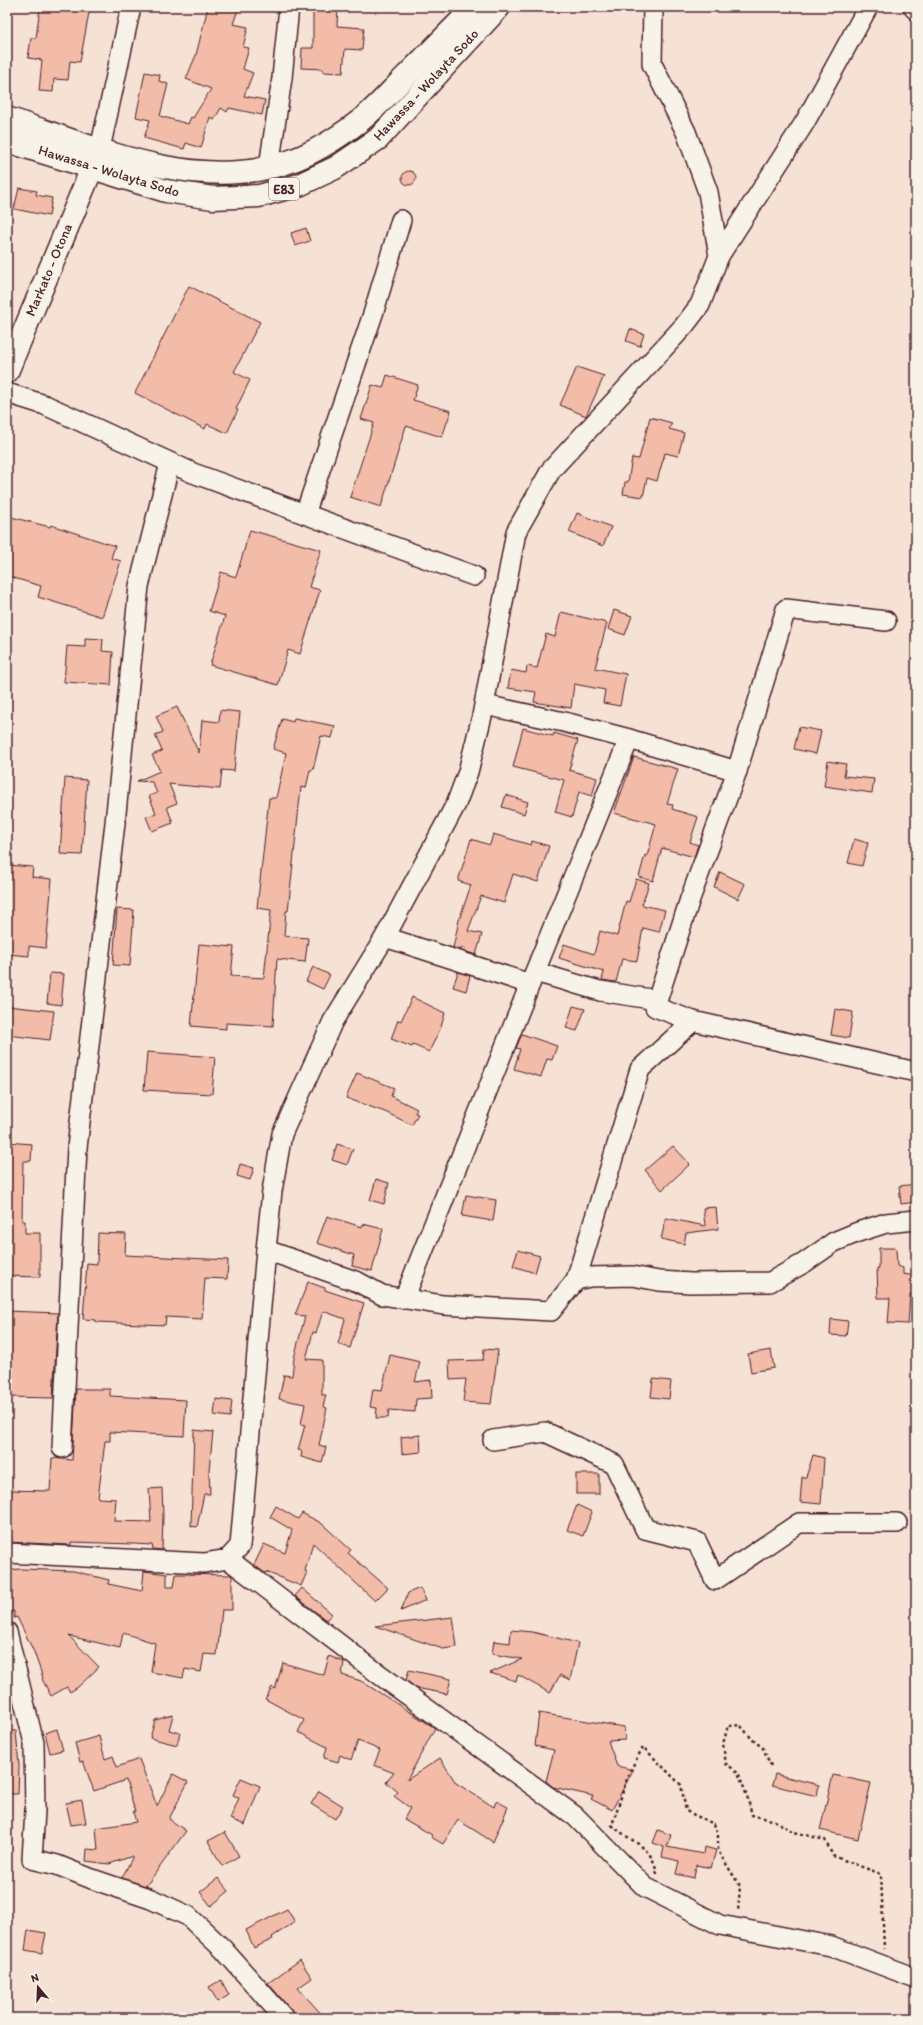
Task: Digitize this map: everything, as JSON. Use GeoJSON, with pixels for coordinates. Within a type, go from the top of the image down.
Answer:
{"type":"FeatureCollection","features":[{"type":"Feature","properties":{"kind":"main road","name":"Hawassa - Wolayta Sodo"},"geometry":{"type":"LineString","coordinates":[[7,140],[96,159],[177,170],[212,173],[251,171],[288,162],[323,146],[362,119],[474,7]]}},
{"type":"Feature","properties":{"kind":"main road","name":"Hawassa - Wolayta Sodo"},"geometry":{"type":"LineString","coordinates":[[7,118],[166,191],[213,198],[259,196],[299,185],[335,168],[378,139],[499,7]]}},
{"type":"Feature","properties":{"kind":"main road","name":"Markato - Otona"},"geometry":{"type":"LineString","coordinates":[[7,372],[96,159]]}},
{"type":"Feature","properties":{"kind":"street"},"geometry":{"type":"LineString","coordinates":[[96,159],[131,7]]}},
{"type":"Feature","properties":{"kind":"street"},"geometry":{"type":"LineString","coordinates":[[269,166],[282,78],[289,7]]}},
{"type":"Feature","properties":{"kind":"street"},"geometry":{"type":"LineString","coordinates":[[653,7],[652,64],[686,132],[708,192],[719,256]]}},
{"type":"Feature","properties":{"kind":"street"},"geometry":{"type":"LineString","coordinates":[[7,1553],[204,1563],[228,1558],[240,1546],[243,1526],[266,1250],[272,1192],[282,1134],[333,1021],[385,937],[456,804],[468,772],[484,705],[516,532],[551,470],[692,316],[700,305],[719,256],[805,122],[868,7]]}},
{"type":"Feature","properties":{"kind":"street"},"geometry":{"type":"LineString","coordinates":[[913,7],[916,10]]}},
{"type":"Feature","properties":{"kind":"street"},"geometry":{"type":"LineString","coordinates":[[305,514],[374,311],[402,220]]}},
{"type":"Feature","properties":{"kind":"street"},"geometry":{"type":"LineString","coordinates":[[7,393],[45,405],[193,473],[474,576]]}},
{"type":"Feature","properties":{"kind":"street"},"geometry":{"type":"LineString","coordinates":[[62,1448],[77,1148],[116,823],[139,586],[170,463]]}},
{"type":"Feature","properties":{"kind":"street"},"geometry":{"type":"LineString","coordinates":[[886,621],[786,609],[737,771],[690,899],[655,1007],[693,1021],[916,1072]]}},
{"type":"Feature","properties":{"kind":"street"},"geometry":{"type":"LineString","coordinates":[[484,705],[564,722],[629,739],[737,771]]}},
{"type":"Feature","properties":{"kind":"street"},"geometry":{"type":"LineString","coordinates":[[404,1299],[629,739]]}},
{"type":"Feature","properties":{"kind":"street"},"geometry":{"type":"LineString","coordinates":[[385,937],[533,978],[657,1000]]}},
{"type":"Feature","properties":{"kind":"street"},"geometry":{"type":"LineString","coordinates":[[266,1250],[358,1282],[382,1295],[443,1305],[551,1311],[576,1280],[640,1069],[693,1021]]}},
{"type":"Feature","properties":{"kind":"street"},"geometry":{"type":"LineString","coordinates":[[576,1280],[590,1277],[632,1276],[659,1281],[691,1283],[770,1282],[804,1263],[834,1242],[886,1223],[916,1220]]}},
{"type":"Feature","properties":{"kind":"street"},"geometry":{"type":"LineString","coordinates":[[493,1440],[545,1432],[614,1464],[645,1529],[697,1542],[716,1580],[799,1523],[897,1523]]}},
{"type":"Feature","properties":{"kind":"street"},"geometry":{"type":"LineString","coordinates":[[228,1558],[376,1672],[575,1816],[645,1886],[720,1925],[832,1946],[916,1978]]}},
{"type":"Feature","properties":{"kind":"street"},"geometry":{"type":"LineString","coordinates":[[7,1632],[34,1743],[35,1811],[32,1859],[57,1865],[92,1879],[151,1899],[188,1916],[223,1949],[284,2018]]}},
{"type":"Feature","properties":{"kind":"path"},"geometry":{"type":"LineString","coordinates":[[771,1766],[763,1748],[753,1740],[740,1725],[728,1726],[723,1744],[726,1764],[738,1772],[752,1815],[775,1821],[794,1832],[825,1840],[834,1856],[881,1874],[884,1935],[883,1965]]}},
{"type":"Feature","properties":{"kind":"path"},"geometry":{"type":"LineString","coordinates":[[659,1894],[656,1864],[650,1851],[622,1835],[612,1825],[629,1773],[643,1747],[681,1785],[686,1811],[714,1824],[718,1835],[718,1851],[740,1886],[738,1902],[740,1928]]}},
{"type":"Feature","properties":{"kind":"building"},"geometry":{"type":"Polygon","coordinates":[[[40,7],[90,7],[80,62],[70,61],[68,80],[54,79],[53,92],[39,91],[42,60],[28,58],[31,38],[36,38],[40,7]]]}},
{"type":"Feature","properties":{"kind":"building"},"geometry":{"type":"Polygon","coordinates":[[[208,7],[239,7],[233,24],[248,27],[243,47],[249,48],[243,69],[253,73],[244,96],[265,100],[262,115],[229,108],[227,112],[221,108],[214,120],[210,117],[201,148],[186,143],[184,149],[144,138],[150,120],[136,117],[145,72],[160,75],[159,81],[168,84],[160,116],[188,124],[191,117],[193,118],[211,89],[186,79],[196,55],[208,7]]]}},
{"type":"Feature","properties":{"kind":"building"},"geometry":{"type":"Polygon","coordinates":[[[313,7],[338,7],[337,26],[364,28],[362,50],[345,49],[343,73],[323,72],[323,69],[301,68],[302,48],[313,48],[313,7]]]}},
{"type":"Feature","properties":{"kind":"building"},"geometry":{"type":"Polygon","coordinates":[[[409,171],[414,173],[416,178],[414,183],[409,185],[404,183],[402,178],[404,173],[409,171]]]}},
{"type":"Feature","properties":{"kind":"building"},"geometry":{"type":"Polygon","coordinates":[[[19,188],[37,191],[36,195],[52,198],[49,216],[14,209],[19,188]]]}},
{"type":"Feature","properties":{"kind":"building"},"geometry":{"type":"Polygon","coordinates":[[[306,228],[310,241],[295,246],[291,233],[306,228]]]}},
{"type":"Feature","properties":{"kind":"building"},"geometry":{"type":"Polygon","coordinates":[[[189,286],[260,322],[234,372],[250,380],[236,409],[238,410],[227,433],[207,424],[205,429],[135,393],[189,286]]]}},
{"type":"Feature","properties":{"kind":"building"},"geometry":{"type":"Polygon","coordinates":[[[630,329],[644,334],[640,346],[626,341],[630,329]]]}},
{"type":"Feature","properties":{"kind":"building"},"geometry":{"type":"Polygon","coordinates":[[[577,367],[604,376],[586,416],[560,405],[577,367]]]}},
{"type":"Feature","properties":{"kind":"building"},"geometry":{"type":"Polygon","coordinates":[[[387,375],[418,385],[413,400],[451,411],[442,437],[406,426],[381,507],[350,497],[374,423],[361,419],[372,385],[383,388],[387,375]]]}},
{"type":"Feature","properties":{"kind":"building"},"geometry":{"type":"Polygon","coordinates":[[[650,417],[672,423],[669,429],[684,433],[678,456],[665,453],[657,481],[647,478],[643,497],[623,494],[625,482],[628,482],[632,458],[639,459],[650,417]]]}},
{"type":"Feature","properties":{"kind":"building"},"geometry":{"type":"Polygon","coordinates":[[[577,513],[611,527],[603,546],[569,532],[577,513]]]}},
{"type":"Feature","properties":{"kind":"building"},"geometry":{"type":"Polygon","coordinates":[[[7,516],[50,527],[51,525],[115,546],[111,558],[121,561],[102,617],[38,597],[41,586],[7,576],[7,516]]]}},
{"type":"Feature","properties":{"kind":"building"},"geometry":{"type":"Polygon","coordinates":[[[250,530],[321,550],[309,587],[320,590],[300,654],[288,650],[278,685],[210,665],[225,616],[209,611],[221,572],[236,577],[250,530]]]}},
{"type":"Feature","properties":{"kind":"building"},"geometry":{"type":"Polygon","coordinates":[[[614,610],[632,616],[625,635],[608,629],[614,610]]]}},
{"type":"Feature","properties":{"kind":"building"},"geometry":{"type":"Polygon","coordinates":[[[561,612],[607,623],[595,668],[626,674],[620,706],[603,703],[605,690],[574,684],[571,708],[534,702],[536,692],[508,688],[511,670],[526,673],[527,666],[537,668],[546,634],[555,637],[561,612]]]}},
{"type":"Feature","properties":{"kind":"building"},"geometry":{"type":"Polygon","coordinates":[[[85,638],[103,639],[102,651],[113,652],[111,685],[64,682],[67,646],[85,647],[85,638]]]}},
{"type":"Feature","properties":{"kind":"building"},"geometry":{"type":"Polygon","coordinates":[[[177,707],[199,753],[202,720],[219,722],[220,710],[240,712],[234,771],[222,770],[220,789],[169,784],[177,803],[167,807],[173,823],[152,831],[146,817],[156,813],[149,796],[157,793],[152,782],[137,781],[160,771],[152,755],[162,751],[155,735],[163,732],[156,716],[177,707]]]}},
{"type":"Feature","properties":{"kind":"building"},"geometry":{"type":"Polygon","coordinates":[[[294,718],[335,726],[332,738],[321,736],[313,770],[310,770],[306,788],[301,787],[284,936],[308,938],[305,962],[277,959],[273,1026],[226,1023],[226,1029],[191,1026],[199,944],[234,947],[231,976],[264,978],[271,910],[257,908],[269,798],[276,798],[286,753],[273,749],[282,719],[293,722],[294,718]]]}},
{"type":"Feature","properties":{"kind":"building"},"geometry":{"type":"Polygon","coordinates":[[[799,727],[821,731],[816,754],[794,749],[799,727]]]}},
{"type":"Feature","properties":{"kind":"building"},"geometry":{"type":"Polygon","coordinates":[[[523,728],[553,736],[554,733],[578,740],[569,770],[597,778],[592,796],[579,792],[572,817],[555,812],[564,780],[513,767],[523,728]]]}},
{"type":"Feature","properties":{"kind":"building"},"geometry":{"type":"Polygon","coordinates":[[[634,757],[678,769],[667,804],[673,805],[672,809],[698,817],[690,842],[698,845],[694,857],[662,848],[653,881],[639,877],[645,855],[647,856],[656,824],[614,813],[634,757]]]}},
{"type":"Feature","properties":{"kind":"building"},"geometry":{"type":"Polygon","coordinates":[[[828,761],[846,764],[844,776],[874,779],[872,793],[824,786],[828,761]]]}},
{"type":"Feature","properties":{"kind":"building"},"geometry":{"type":"Polygon","coordinates":[[[65,778],[87,780],[82,855],[60,854],[65,778]]]}},
{"type":"Feature","properties":{"kind":"building"},"geometry":{"type":"Polygon","coordinates":[[[506,795],[528,802],[524,814],[502,807],[506,795]]]}},
{"type":"Feature","properties":{"kind":"building"},"geometry":{"type":"Polygon","coordinates":[[[493,834],[531,845],[532,841],[549,846],[538,882],[513,874],[504,903],[481,896],[468,931],[482,934],[476,955],[464,951],[465,948],[462,947],[461,950],[453,948],[459,920],[471,885],[458,881],[471,839],[490,845],[493,834]]]}},
{"type":"Feature","properties":{"kind":"building"},"geometry":{"type":"Polygon","coordinates":[[[854,839],[868,843],[862,866],[848,863],[854,839]]]}},
{"type":"Feature","properties":{"kind":"building"},"geometry":{"type":"Polygon","coordinates":[[[7,865],[33,867],[32,877],[52,879],[46,948],[29,946],[29,956],[7,954],[7,865]]]}},
{"type":"Feature","properties":{"kind":"building"},"geometry":{"type":"Polygon","coordinates":[[[720,872],[745,884],[738,899],[714,887],[720,872]]]}},
{"type":"Feature","properties":{"kind":"building"},"geometry":{"type":"Polygon","coordinates":[[[636,879],[649,883],[642,905],[665,910],[659,932],[643,928],[637,961],[622,959],[616,982],[602,980],[604,972],[559,958],[564,944],[594,954],[600,931],[617,936],[626,901],[629,902],[636,879]]]}},
{"type":"Feature","properties":{"kind":"building"},"geometry":{"type":"Polygon","coordinates":[[[117,909],[134,910],[130,966],[113,965],[117,909]]]}},
{"type":"Feature","properties":{"kind":"building"},"geometry":{"type":"Polygon","coordinates":[[[313,967],[330,975],[323,989],[306,981],[313,967]]]}},
{"type":"Feature","properties":{"kind":"building"},"geometry":{"type":"Polygon","coordinates":[[[458,972],[470,976],[466,991],[453,987],[458,972]]]}},
{"type":"Feature","properties":{"kind":"building"},"geometry":{"type":"Polygon","coordinates":[[[50,973],[64,974],[61,1005],[47,1003],[50,973]]]}},
{"type":"Feature","properties":{"kind":"building"},"geometry":{"type":"Polygon","coordinates":[[[412,997],[445,1013],[441,1027],[429,1052],[413,1045],[412,1047],[391,1039],[398,1020],[401,1021],[412,997]]]}},
{"type":"Feature","properties":{"kind":"building"},"geometry":{"type":"Polygon","coordinates":[[[7,1006],[54,1011],[50,1040],[7,1035],[7,1006]]]}},
{"type":"Feature","properties":{"kind":"building"},"geometry":{"type":"Polygon","coordinates":[[[573,1006],[585,1009],[577,1031],[566,1028],[573,1006]]]}},
{"type":"Feature","properties":{"kind":"building"},"geometry":{"type":"Polygon","coordinates":[[[835,1009],[853,1012],[849,1038],[831,1035],[835,1009]]]}},
{"type":"Feature","properties":{"kind":"building"},"geometry":{"type":"Polygon","coordinates":[[[522,1034],[557,1046],[552,1060],[547,1059],[541,1077],[514,1069],[520,1049],[516,1048],[522,1034]]]}},
{"type":"Feature","properties":{"kind":"building"},"geometry":{"type":"Polygon","coordinates":[[[147,1052],[215,1057],[212,1094],[144,1090],[147,1052]]]}},
{"type":"Feature","properties":{"kind":"building"},"geometry":{"type":"Polygon","coordinates":[[[357,1073],[394,1088],[391,1096],[417,1109],[415,1113],[418,1114],[412,1125],[385,1112],[346,1098],[357,1073]]]}},
{"type":"Feature","properties":{"kind":"building"},"geometry":{"type":"Polygon","coordinates":[[[7,1142],[32,1144],[31,1161],[23,1161],[22,1221],[25,1221],[25,1233],[40,1233],[40,1277],[7,1276],[7,1142]]]}},
{"type":"Feature","properties":{"kind":"building"},"geometry":{"type":"Polygon","coordinates":[[[337,1144],[353,1149],[347,1165],[332,1160],[337,1144]]]}},
{"type":"Feature","properties":{"kind":"building"},"geometry":{"type":"Polygon","coordinates":[[[673,1146],[690,1164],[662,1190],[645,1170],[673,1146]]]}},
{"type":"Feature","properties":{"kind":"building"},"geometry":{"type":"Polygon","coordinates":[[[240,1164],[254,1168],[250,1180],[237,1176],[240,1164]]]}},
{"type":"Feature","properties":{"kind":"building"},"geometry":{"type":"Polygon","coordinates":[[[376,1179],[389,1183],[384,1204],[370,1200],[376,1179]]]}},
{"type":"Feature","properties":{"kind":"building"},"geometry":{"type":"Polygon","coordinates":[[[916,1184],[916,1202],[901,1204],[899,1186],[916,1184]]]}},
{"type":"Feature","properties":{"kind":"building"},"geometry":{"type":"Polygon","coordinates":[[[466,1195],[496,1200],[493,1221],[462,1216],[466,1195]]]}},
{"type":"Feature","properties":{"kind":"building"},"geometry":{"type":"Polygon","coordinates":[[[716,1207],[718,1229],[686,1233],[684,1244],[661,1239],[666,1218],[705,1226],[703,1208],[716,1207]]]}},
{"type":"Feature","properties":{"kind":"building"},"geometry":{"type":"Polygon","coordinates":[[[327,1216],[362,1227],[363,1224],[383,1229],[372,1271],[352,1266],[354,1255],[317,1243],[327,1216]]]}},
{"type":"Feature","properties":{"kind":"building"},"geometry":{"type":"Polygon","coordinates":[[[98,1233],[126,1234],[125,1255],[228,1260],[227,1279],[205,1278],[202,1319],[166,1317],[165,1325],[96,1322],[96,1320],[83,1319],[87,1263],[97,1264],[98,1233]]]}},
{"type":"Feature","properties":{"kind":"building"},"geometry":{"type":"Polygon","coordinates":[[[879,1248],[896,1248],[897,1266],[903,1268],[903,1274],[916,1276],[916,1295],[910,1294],[908,1324],[888,1323],[890,1298],[878,1298],[877,1268],[879,1268],[879,1248]]]}},
{"type":"Feature","properties":{"kind":"building"},"geometry":{"type":"Polygon","coordinates":[[[518,1250],[540,1256],[535,1273],[513,1266],[518,1250]]]}},
{"type":"Feature","properties":{"kind":"building"},"geometry":{"type":"Polygon","coordinates":[[[308,1282],[325,1288],[325,1290],[364,1303],[350,1348],[338,1344],[345,1319],[323,1311],[316,1333],[313,1332],[306,1359],[322,1360],[322,1395],[326,1395],[323,1407],[327,1408],[319,1445],[326,1447],[322,1463],[301,1457],[302,1451],[298,1450],[305,1425],[301,1424],[305,1404],[279,1399],[284,1375],[292,1376],[294,1358],[305,1316],[295,1315],[308,1282]]]}},
{"type":"Feature","properties":{"kind":"building"},"geometry":{"type":"Polygon","coordinates":[[[7,1311],[58,1313],[53,1398],[7,1397],[7,1311]]]}},
{"type":"Feature","properties":{"kind":"building"},"geometry":{"type":"Polygon","coordinates":[[[831,1319],[848,1321],[846,1336],[830,1335],[831,1319]]]}},
{"type":"Feature","properties":{"kind":"building"},"geometry":{"type":"Polygon","coordinates":[[[484,1349],[498,1350],[491,1404],[463,1402],[466,1379],[450,1380],[449,1361],[483,1360],[484,1349]]]}},
{"type":"Feature","properties":{"kind":"building"},"geometry":{"type":"Polygon","coordinates":[[[771,1350],[774,1368],[751,1372],[748,1354],[771,1350]]]}},
{"type":"Feature","properties":{"kind":"building"},"geometry":{"type":"Polygon","coordinates":[[[390,1355],[420,1362],[415,1382],[431,1380],[432,1398],[416,1399],[415,1412],[389,1410],[388,1418],[376,1418],[377,1408],[370,1407],[373,1389],[382,1390],[390,1355]]]}},
{"type":"Feature","properties":{"kind":"building"},"geometry":{"type":"Polygon","coordinates":[[[653,1379],[671,1381],[669,1399],[651,1397],[653,1379]]]}},
{"type":"Feature","properties":{"kind":"building"},"geometry":{"type":"Polygon","coordinates":[[[76,1389],[110,1389],[110,1396],[186,1400],[184,1436],[110,1432],[110,1441],[105,1441],[98,1498],[116,1499],[114,1521],[151,1522],[149,1489],[162,1488],[162,1550],[153,1549],[152,1545],[133,1544],[71,1542],[71,1545],[7,1542],[7,1490],[50,1491],[52,1458],[72,1460],[76,1389]]]}},
{"type":"Feature","properties":{"kind":"building"},"geometry":{"type":"Polygon","coordinates":[[[216,1399],[232,1401],[230,1417],[214,1415],[216,1399]]]}},
{"type":"Feature","properties":{"kind":"building"},"geometry":{"type":"Polygon","coordinates":[[[194,1430],[213,1432],[209,1470],[210,1494],[204,1494],[197,1527],[191,1526],[194,1430]]]}},
{"type":"Feature","properties":{"kind":"building"},"geometry":{"type":"Polygon","coordinates":[[[420,1435],[421,1452],[402,1454],[401,1437],[420,1435]]]}},
{"type":"Feature","properties":{"kind":"building"},"geometry":{"type":"Polygon","coordinates":[[[813,1455],[824,1458],[821,1504],[800,1502],[802,1477],[806,1477],[813,1455]]]}},
{"type":"Feature","properties":{"kind":"building"},"geometry":{"type":"Polygon","coordinates":[[[576,1474],[599,1474],[599,1494],[576,1494],[576,1474]]]}},
{"type":"Feature","properties":{"kind":"building"},"geometry":{"type":"Polygon","coordinates":[[[577,1505],[592,1512],[583,1536],[567,1530],[577,1505]]]}},
{"type":"Feature","properties":{"kind":"building"},"geometry":{"type":"Polygon","coordinates":[[[276,1506],[298,1519],[302,1513],[321,1523],[351,1550],[348,1553],[388,1588],[375,1601],[313,1543],[305,1571],[307,1572],[301,1586],[266,1572],[265,1573],[254,1565],[264,1544],[285,1553],[292,1530],[270,1517],[276,1506]]]}},
{"type":"Feature","properties":{"kind":"building"},"geometry":{"type":"Polygon","coordinates":[[[21,1569],[74,1571],[109,1580],[108,1584],[142,1591],[144,1571],[167,1574],[167,1587],[174,1587],[176,1574],[231,1575],[232,1610],[222,1610],[217,1655],[204,1654],[201,1672],[185,1669],[183,1678],[151,1672],[155,1643],[123,1633],[120,1648],[69,1636],[99,1667],[78,1687],[70,1692],[67,1687],[51,1696],[42,1679],[43,1678],[34,1652],[17,1617],[14,1618],[14,1611],[8,1612],[7,1570],[21,1569]]]}},
{"type":"Feature","properties":{"kind":"building"},"geometry":{"type":"Polygon","coordinates":[[[302,1588],[332,1614],[326,1620],[295,1596],[302,1588]]]}},
{"type":"Feature","properties":{"kind":"building"},"geometry":{"type":"Polygon","coordinates":[[[420,1588],[426,1600],[401,1611],[408,1593],[420,1588]]]}},
{"type":"Feature","properties":{"kind":"building"},"geometry":{"type":"Polygon","coordinates":[[[453,1617],[457,1647],[443,1649],[375,1626],[453,1617]]]}},
{"type":"Feature","properties":{"kind":"building"},"geometry":{"type":"Polygon","coordinates":[[[511,1630],[532,1632],[578,1643],[570,1680],[560,1675],[550,1693],[518,1675],[516,1681],[490,1673],[522,1659],[492,1654],[494,1641],[510,1643],[511,1630]]]}},
{"type":"Feature","properties":{"kind":"building"},"geometry":{"type":"Polygon","coordinates":[[[329,1656],[344,1662],[342,1675],[361,1681],[435,1728],[407,1780],[440,1758],[456,1783],[494,1807],[496,1801],[508,1807],[493,1842],[458,1820],[443,1844],[431,1837],[432,1835],[404,1819],[410,1808],[394,1796],[398,1792],[386,1782],[394,1773],[374,1765],[380,1750],[358,1741],[351,1760],[340,1755],[338,1762],[324,1758],[327,1747],[298,1732],[304,1720],[265,1699],[272,1687],[275,1689],[283,1663],[324,1675],[329,1656]]]}},
{"type":"Feature","properties":{"kind":"building"},"geometry":{"type":"Polygon","coordinates":[[[409,1670],[451,1679],[447,1694],[416,1688],[406,1680],[409,1670]]]}},
{"type":"Feature","properties":{"kind":"building"},"geometry":{"type":"Polygon","coordinates":[[[539,1713],[624,1727],[625,1740],[608,1741],[617,1766],[633,1770],[612,1810],[591,1799],[593,1796],[553,1787],[546,1781],[554,1750],[535,1746],[539,1713]]]}},
{"type":"Feature","properties":{"kind":"building"},"geometry":{"type":"Polygon","coordinates":[[[173,1715],[169,1730],[180,1733],[177,1745],[150,1738],[155,1720],[173,1715]]]}},
{"type":"Feature","properties":{"kind":"building"},"geometry":{"type":"Polygon","coordinates":[[[57,1729],[63,1750],[50,1753],[45,1733],[57,1729]]]}},
{"type":"Feature","properties":{"kind":"building"},"geometry":{"type":"Polygon","coordinates":[[[7,1731],[16,1731],[19,1766],[18,1794],[7,1794],[7,1731]]]}},
{"type":"Feature","properties":{"kind":"building"},"geometry":{"type":"Polygon","coordinates":[[[99,1736],[105,1759],[113,1756],[117,1767],[139,1759],[157,1806],[173,1774],[188,1782],[169,1819],[186,1831],[146,1886],[122,1878],[133,1856],[109,1864],[86,1861],[87,1849],[98,1850],[96,1828],[136,1822],[133,1812],[135,1811],[126,1780],[94,1791],[83,1761],[80,1762],[75,1743],[99,1736]]]}},
{"type":"Feature","properties":{"kind":"building"},"geometry":{"type":"Polygon","coordinates":[[[775,1774],[819,1785],[817,1796],[772,1785],[775,1774]]]}},
{"type":"Feature","properties":{"kind":"building"},"geometry":{"type":"Polygon","coordinates":[[[833,1775],[871,1783],[858,1839],[820,1830],[833,1775]]]}},
{"type":"Feature","properties":{"kind":"building"},"geometry":{"type":"Polygon","coordinates":[[[241,1778],[260,1786],[245,1825],[230,1819],[239,1798],[233,1795],[241,1778]]]}},
{"type":"Feature","properties":{"kind":"building"},"geometry":{"type":"Polygon","coordinates":[[[319,1791],[343,1806],[335,1819],[311,1804],[319,1791]]]}},
{"type":"Feature","properties":{"kind":"building"},"geometry":{"type":"Polygon","coordinates":[[[82,1800],[86,1823],[71,1825],[66,1803],[82,1800]]]}},
{"type":"Feature","properties":{"kind":"building"},"geometry":{"type":"Polygon","coordinates":[[[658,1830],[671,1835],[667,1847],[703,1854],[704,1847],[716,1850],[711,1868],[696,1865],[694,1878],[676,1874],[679,1861],[662,1857],[664,1847],[653,1843],[658,1830]]]}},
{"type":"Feature","properties":{"kind":"building"},"geometry":{"type":"Polygon","coordinates":[[[225,1832],[239,1856],[222,1866],[208,1841],[225,1832]]]}},
{"type":"Feature","properties":{"kind":"building"},"geometry":{"type":"Polygon","coordinates":[[[218,1878],[229,1891],[211,1906],[200,1892],[218,1878]]]}},
{"type":"Feature","properties":{"kind":"building"},"geometry":{"type":"Polygon","coordinates":[[[287,1909],[295,1922],[272,1937],[273,1939],[254,1948],[246,1930],[287,1909]]]}},
{"type":"Feature","properties":{"kind":"building"},"geometry":{"type":"Polygon","coordinates":[[[28,1930],[46,1933],[42,1953],[25,1950],[28,1930]]]}},
{"type":"Feature","properties":{"kind":"building"},"geometry":{"type":"Polygon","coordinates":[[[300,1960],[312,1978],[298,1988],[325,2018],[295,2018],[292,2011],[268,1983],[300,1960]]]}},
{"type":"Feature","properties":{"kind":"building"},"geometry":{"type":"Polygon","coordinates":[[[221,1980],[229,1995],[218,2002],[209,1987],[221,1980]]]}}]}
